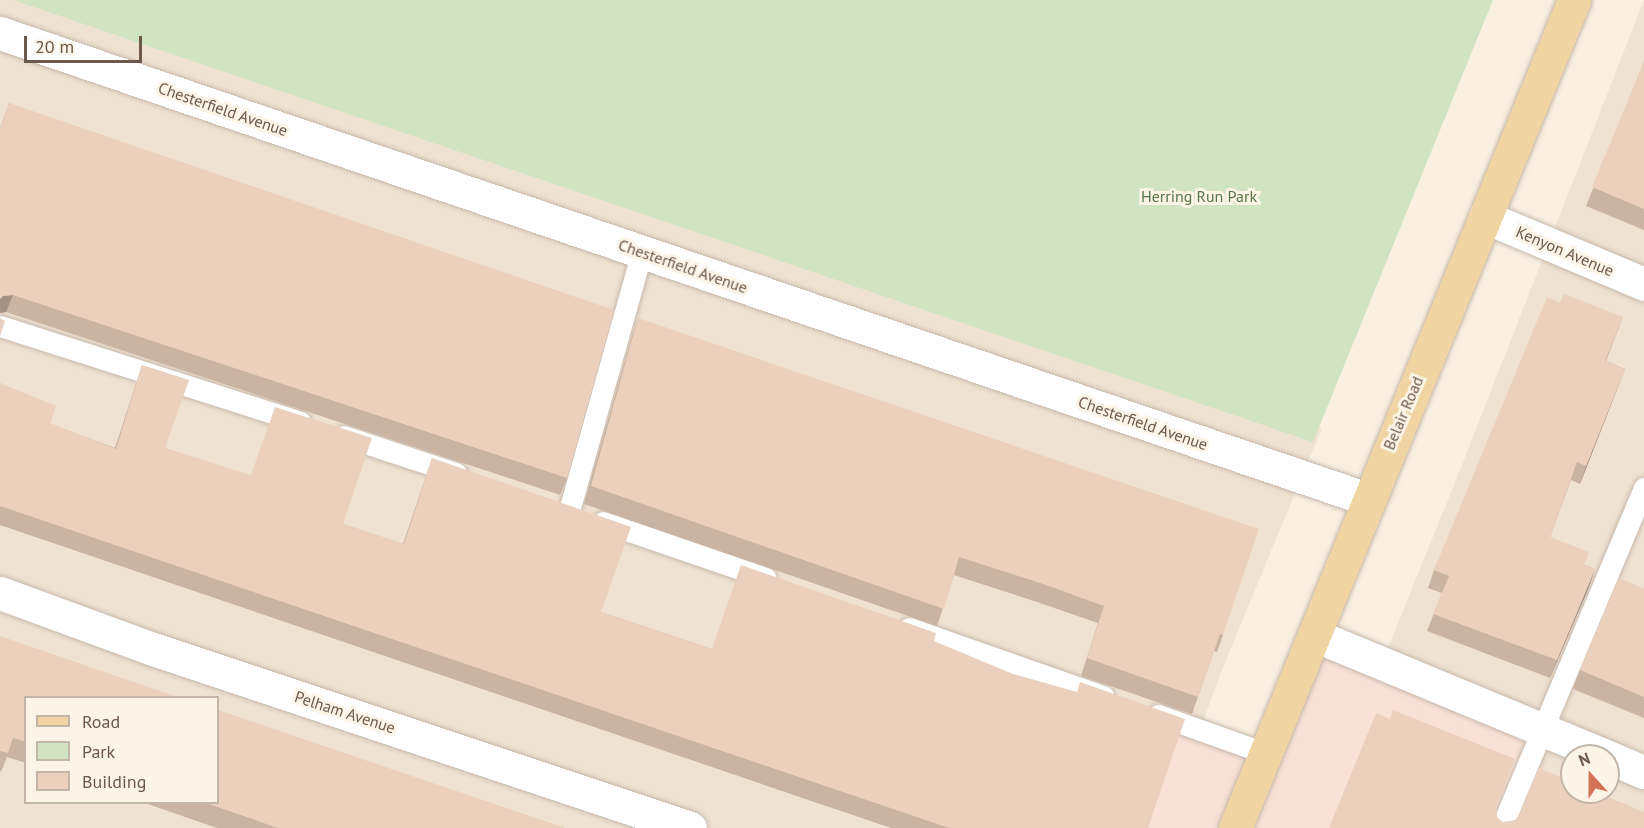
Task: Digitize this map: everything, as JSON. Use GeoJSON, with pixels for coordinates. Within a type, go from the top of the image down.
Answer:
{"type":"FeatureCollection","features":[{"type":"Feature","properties":{"kind":"main road","name":"Belair Road"},"geometry":{"type":"LineString","coordinates":[[1235,828],[1366,500],[1574,0]]}},
{"type":"Feature","properties":{"kind":"street","name":"Chesterfield Avenue"},"geometry":{"type":"LineString","coordinates":[[0,33],[1366,500]]}},
{"type":"Feature","properties":{"kind":"street","name":"Kenyon Avenue"},"geometry":{"type":"LineString","coordinates":[[1485,217],[1644,284]]}},
{"type":"Feature","properties":{"kind":"street","name":"Pelham Avenue"},"geometry":{"type":"LineString","coordinates":[[0,593],[153,649],[690,828]]}},
{"type":"Feature","properties":{"kind":"street"},"geometry":{"type":"LineString","coordinates":[[1314,635],[1577,744]]}},
{"type":"Feature","properties":{"kind":"street"},"geometry":{"type":"LineString","coordinates":[[1620,762],[1644,772]]}},
{"type":"Feature","properties":{"kind":"lane"},"geometry":{"type":"LineString","coordinates":[[569,511],[642,252]]}},
{"type":"Feature","properties":{"kind":"lane"},"geometry":{"type":"LineString","coordinates":[[0,326],[481,481]]}},
{"type":"Feature","properties":{"kind":"lane"},"geometry":{"type":"LineString","coordinates":[[1501,828],[1542,730],[1636,533],[1644,488]]}},
{"type":"Feature","properties":{"kind":"lane"},"geometry":{"type":"LineString","coordinates":[[547,503],[783,584]]}},
{"type":"Feature","properties":{"kind":"lane"},"geometry":{"type":"LineString","coordinates":[[884,619],[1119,702]]}},
{"type":"Feature","properties":{"kind":"lane"},"geometry":{"type":"LineString","coordinates":[[1142,710],[1265,753]]}},
{"type":"Feature","properties":{"kind":"shaded area"},"geometry":{"type":"Polygon","coordinates":[[[0,0],[68,0],[1322,428],[1221,672],[1164,828],[0,828],[0,0]]]}},
{"type":"Feature","properties":{"kind":"shaded area"},"geometry":{"type":"Polygon","coordinates":[[[1644,0],[1644,828],[1315,828],[1458,475],[1644,0]]]}},
{"type":"Feature","properties":{"kind":"shaded area"},"geometry":{"type":"Polygon","coordinates":[[[1319,639],[1540,735],[1502,828],[1103,828],[1145,717],[1271,759],[1319,639]]]}},
{"type":"Feature","properties":{"kind":"green space","name":"Herring Run Park"},"geometry":{"type":"Polygon","coordinates":[[[13,0],[1493,0],[1313,442],[13,0]]]}},
{"type":"Feature","properties":{"kind":"building"},"geometry":{"type":"Polygon","coordinates":[[[1644,62],[1644,209],[1592,187],[1644,62]]]}},
{"type":"Feature","properties":{"kind":"building"},"geometry":{"type":"Polygon","coordinates":[[[9,103],[614,310],[567,478],[13,295],[3,296],[0,299],[0,129],[9,103]]]}},
{"type":"Feature","properties":{"kind":"building"},"geometry":{"type":"Polygon","coordinates":[[[1564,294],[1623,317],[1605,361],[1625,369],[1586,466],[1577,462],[1550,537],[1589,552],[1584,565],[1595,569],[1557,660],[1433,614],[1449,576],[1434,570],[1547,297],[1560,303],[1564,294]]]}},
{"type":"Feature","properties":{"kind":"building"},"geometry":{"type":"Polygon","coordinates":[[[0,318],[5,321],[0,336],[0,318]]]}},
{"type":"Feature","properties":{"kind":"building"},"geometry":{"type":"Polygon","coordinates":[[[638,318],[1259,529],[1223,635],[1220,634],[1198,697],[1087,658],[1104,606],[1043,584],[959,557],[944,609],[591,486],[638,318]]]}},
{"type":"Feature","properties":{"kind":"building"},"geometry":{"type":"Polygon","coordinates":[[[142,365],[189,380],[165,448],[251,475],[275,407],[372,438],[343,524],[404,544],[432,458],[631,527],[601,612],[712,649],[741,565],[936,633],[934,641],[1013,674],[1077,692],[1080,682],[1185,719],[1148,828],[949,828],[0,506],[0,383],[56,406],[50,423],[116,449],[142,365]]]}},
{"type":"Feature","properties":{"kind":"building"},"geometry":{"type":"Polygon","coordinates":[[[1619,578],[1644,589],[1644,697],[1580,670],[1619,578]]]}},
{"type":"Feature","properties":{"kind":"building"},"geometry":{"type":"Polygon","coordinates":[[[0,636],[174,696],[24,696],[24,741],[13,738],[8,753],[0,751],[0,636]]]}},
{"type":"Feature","properties":{"kind":"building"},"geometry":{"type":"Polygon","coordinates":[[[219,710],[565,828],[278,828],[209,804],[219,804],[219,710]]]}},
{"type":"Feature","properties":{"kind":"building"},"geometry":{"type":"Polygon","coordinates":[[[1393,710],[1515,759],[1496,806],[1497,817],[1503,822],[1515,820],[1519,815],[1539,768],[1560,777],[1560,804],[1620,804],[1620,802],[1644,812],[1644,828],[1329,828],[1376,713],[1390,719],[1393,710]]]}}]}
